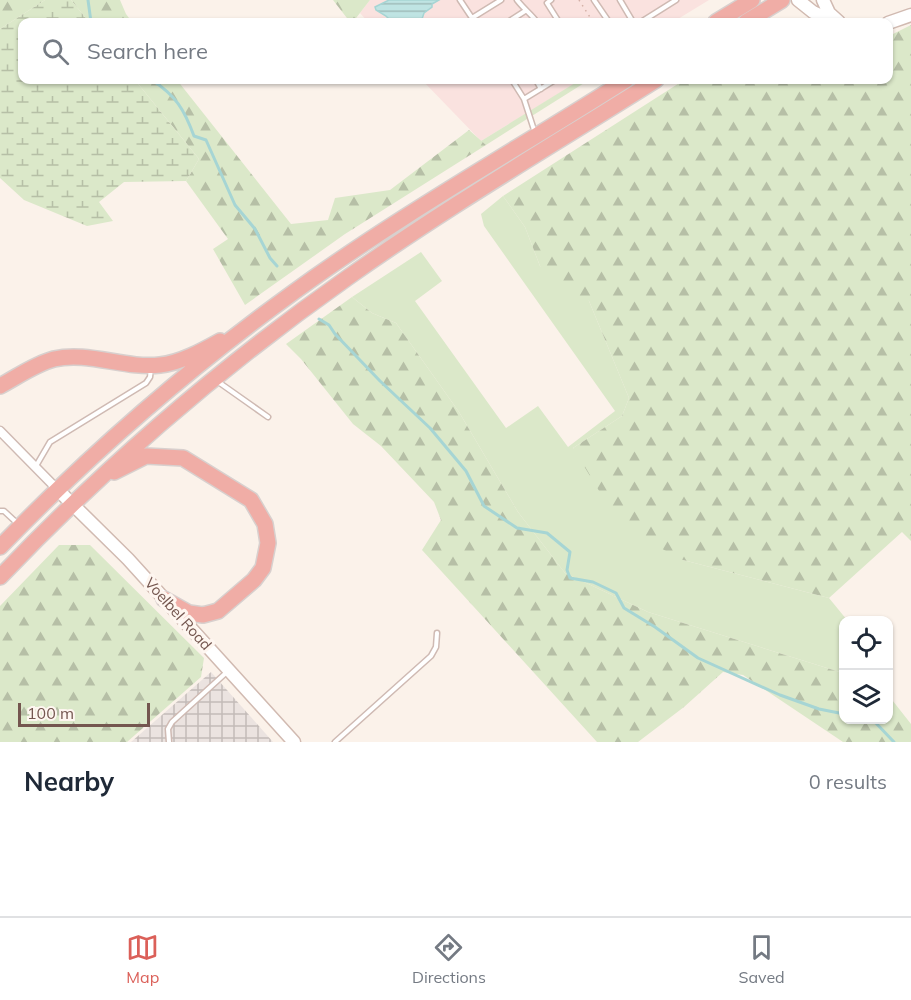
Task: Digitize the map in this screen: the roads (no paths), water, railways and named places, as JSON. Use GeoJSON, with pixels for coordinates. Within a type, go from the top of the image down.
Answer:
{"type":"FeatureCollection","features":[{"type":"Feature","properties":{"kind":"highway"},"geometry":{"type":"LineString","coordinates":[[723,18],[752,0]]}},
{"type":"Feature","properties":{"kind":"highway"},"geometry":{"type":"LineString","coordinates":[[753,18],[782,0]]}},
{"type":"Feature","properties":{"kind":"highway"},"geometry":{"type":"LineString","coordinates":[[0,547],[57,489],[154,402],[256,320],[380,233],[620,84]]}},
{"type":"Feature","properties":{"kind":"highway"},"geometry":{"type":"LineString","coordinates":[[0,577],[100,478],[214,379],[317,299],[373,260],[650,84]]}},
{"type":"Feature","properties":{"kind":"highway"},"geometry":{"type":"LineString","coordinates":[[0,386],[42,364],[64,358],[151,366],[172,363],[209,347],[256,320]]}},
{"type":"Feature","properties":{"kind":"highway"},"geometry":{"type":"LineString","coordinates":[[100,478],[146,456],[183,458],[251,500],[265,524],[268,543],[263,568],[254,580],[218,611],[203,615],[189,613],[164,599]]}},
{"type":"Feature","properties":{"kind":"street"},"geometry":{"type":"LineString","coordinates":[[722,18],[741,0]]}},
{"type":"Feature","properties":{"kind":"street"},"geometry":{"type":"LineString","coordinates":[[798,0],[813,12],[826,18]]}},
{"type":"Feature","properties":{"kind":"street"},"geometry":{"type":"LineString","coordinates":[[823,0],[829,13],[835,18]]}},
{"type":"Feature","properties":{"kind":"street"},"geometry":{"type":"LineString","coordinates":[[893,21],[911,15]]}},
{"type":"Feature","properties":{"kind":"street"},"geometry":{"type":"LineString","coordinates":[[0,431],[57,489]]}},
{"type":"Feature","properties":{"kind":"street","name":"Voelbel Road"},"geometry":{"type":"LineString","coordinates":[[57,489],[128,559],[294,742]]}},
{"type":"Feature","properties":{"kind":"lane"},"geometry":{"type":"LineString","coordinates":[[460,0],[472,18]]}},
{"type":"Feature","properties":{"kind":"lane"},"geometry":{"type":"LineString","coordinates":[[476,18],[501,0]]}},
{"type":"Feature","properties":{"kind":"lane"},"geometry":{"type":"LineString","coordinates":[[517,0],[525,11],[534,18]]}},
{"type":"Feature","properties":{"kind":"lane"},"geometry":{"type":"LineString","coordinates":[[550,0],[547,3],[556,18]]}},
{"type":"Feature","properties":{"kind":"lane"},"geometry":{"type":"LineString","coordinates":[[594,0],[606,18]]}},
{"type":"Feature","properties":{"kind":"lane"},"geometry":{"type":"LineString","coordinates":[[620,0],[631,18]]}},
{"type":"Feature","properties":{"kind":"lane"},"geometry":{"type":"LineString","coordinates":[[647,18],[676,0]]}},
{"type":"Feature","properties":{"kind":"lane"},"geometry":{"type":"LineString","coordinates":[[514,18],[525,11]]}},
{"type":"Feature","properties":{"kind":"lane"},"geometry":{"type":"LineString","coordinates":[[515,84],[525,99],[536,137]]}},
{"type":"Feature","properties":{"kind":"lane"},"geometry":{"type":"LineString","coordinates":[[538,84],[541,88]]}},
{"type":"Feature","properties":{"kind":"lane"},"geometry":{"type":"LineString","coordinates":[[525,99],[548,84]]}},
{"type":"Feature","properties":{"kind":"lane"},"geometry":{"type":"LineString","coordinates":[[35,467],[50,442],[146,383],[150,377],[151,366]]}},
{"type":"Feature","properties":{"kind":"lane"},"geometry":{"type":"LineString","coordinates":[[214,379],[268,417]]}},
{"type":"Feature","properties":{"kind":"lane"},"geometry":{"type":"LineString","coordinates":[[0,511],[4,511],[20,526]]}},
{"type":"Feature","properties":{"kind":"lane"},"geometry":{"type":"LineString","coordinates":[[335,742],[431,656],[436,647],[437,633]]}},
{"type":"Feature","properties":{"kind":"lane"},"geometry":{"type":"LineString","coordinates":[[170,742],[168,729],[172,722],[229,670]]}},
{"type":"Feature","properties":{"kind":"water"},"geometry":{"type":"Polygon","coordinates":[[[389,0],[439,0],[432,4],[422,18],[388,18],[375,7],[389,0]]]}},
{"type":"Feature","properties":{"kind":"waterway"},"geometry":{"type":"LineString","coordinates":[[88,0],[90,18]]}},
{"type":"Feature","properties":{"kind":"waterway"},"geometry":{"type":"LineString","coordinates":[[157,84],[178,104],[194,136],[206,140],[235,205],[255,229],[270,258],[277,266]]}},
{"type":"Feature","properties":{"kind":"waterway"},"geometry":{"type":"LineString","coordinates":[[319,319],[329,325],[380,381],[430,428],[466,471],[484,506],[517,528],[547,533],[570,552],[567,570],[570,578],[593,582],[616,593],[624,608],[698,658],[780,695],[819,709],[839,713]]}},
{"type":"Feature","properties":{"kind":"waterway"},"geometry":{"type":"LineString","coordinates":[[877,724],[894,742]]}}]}
